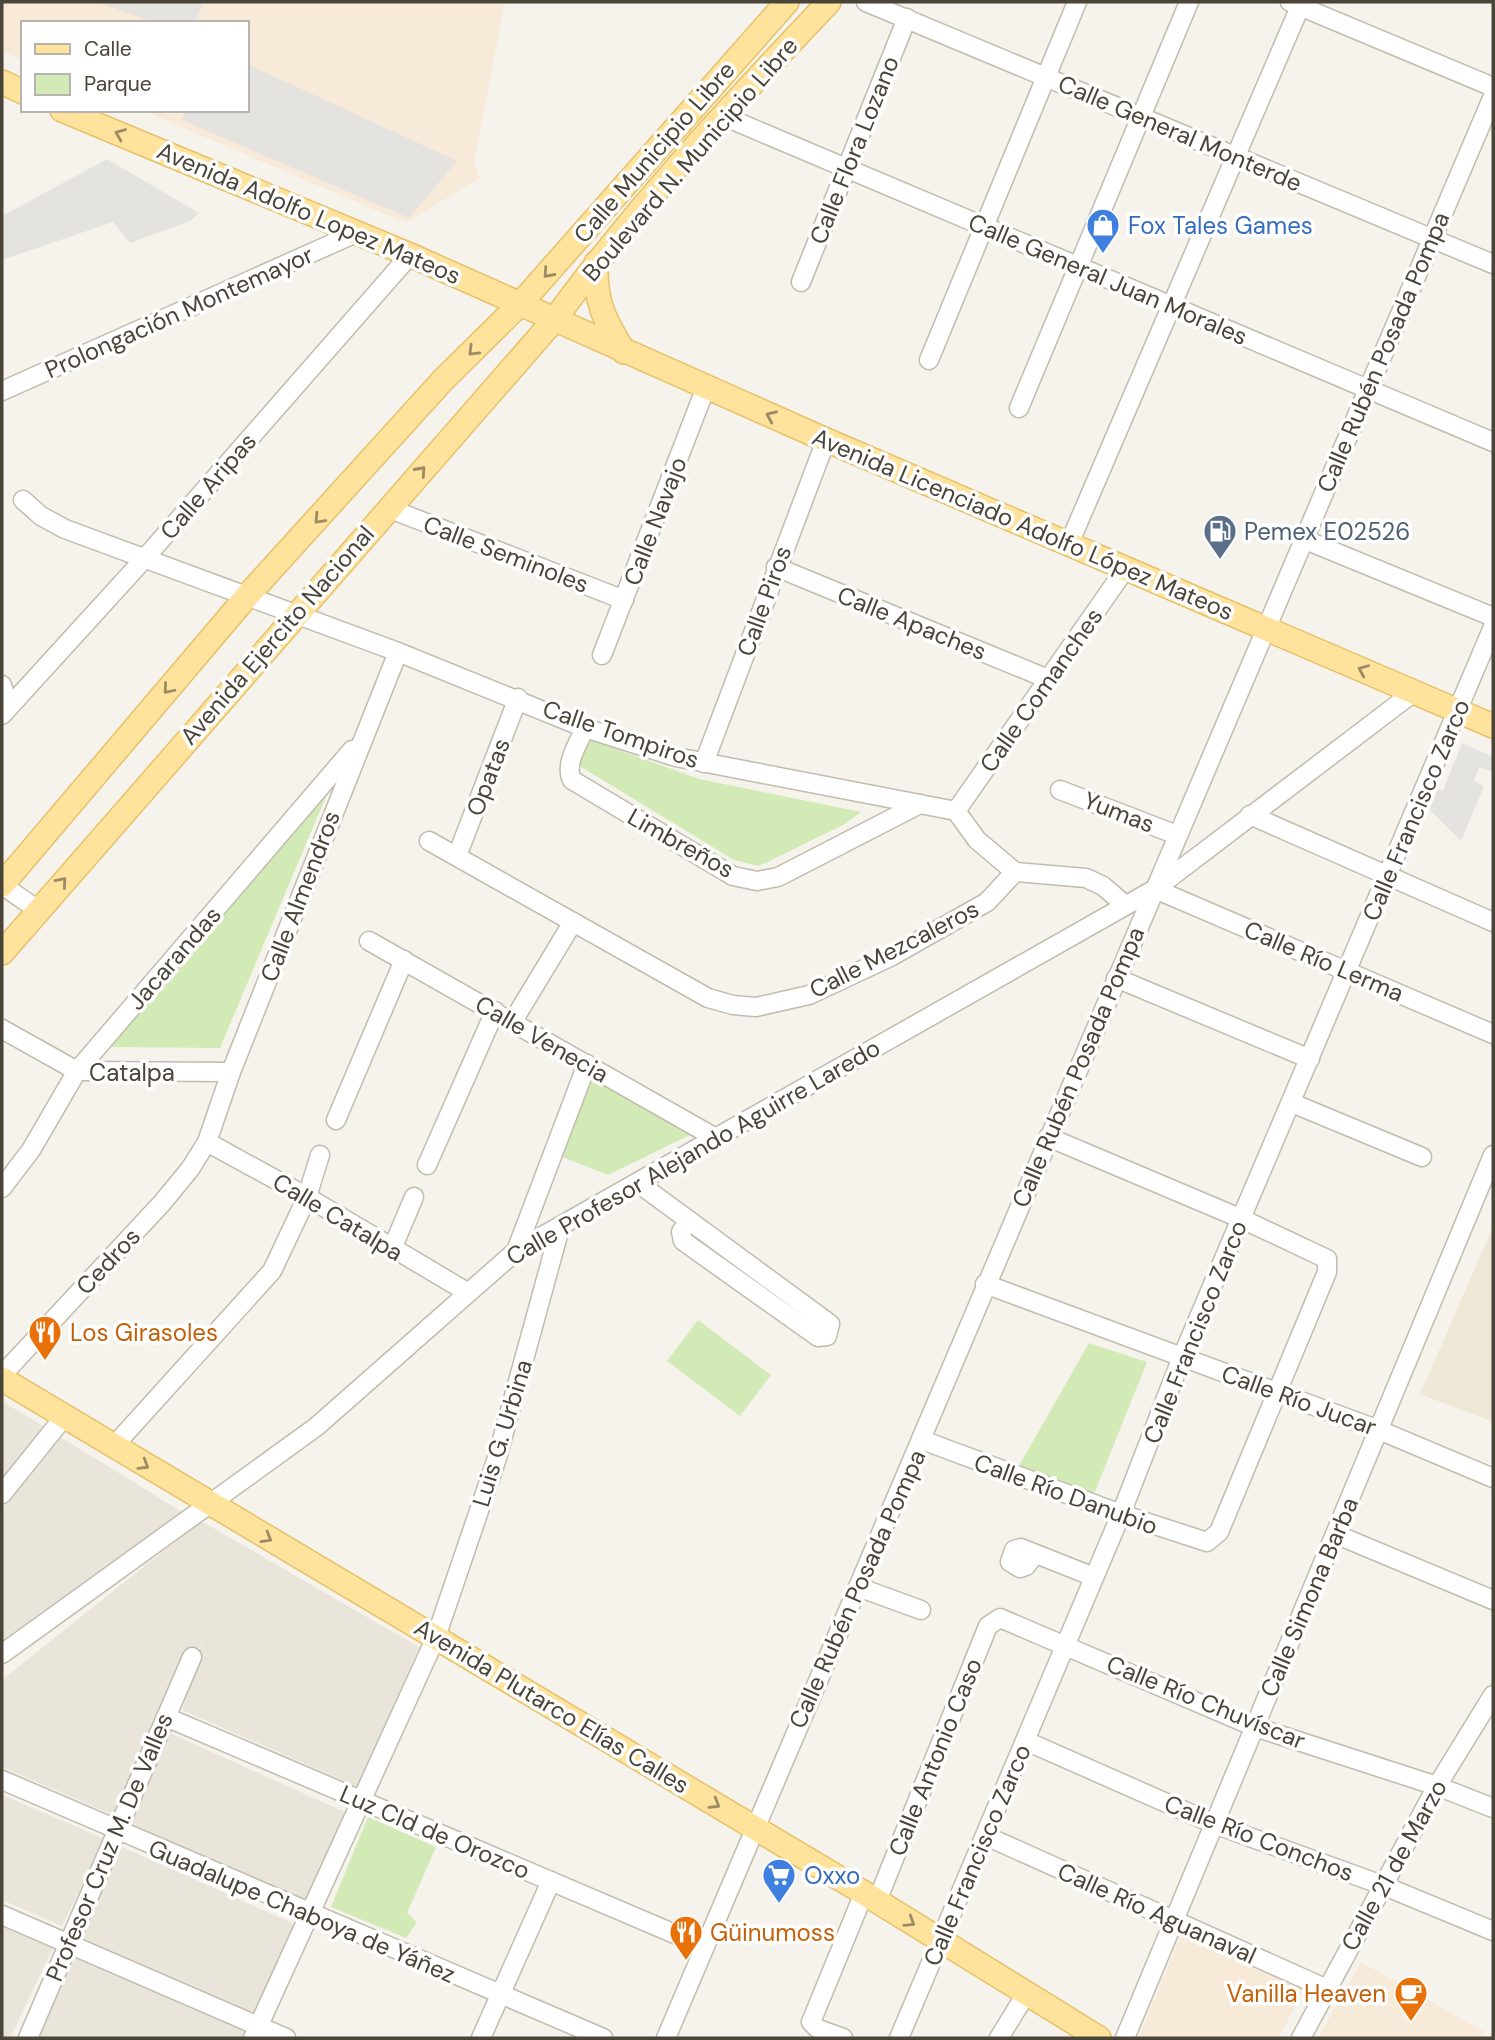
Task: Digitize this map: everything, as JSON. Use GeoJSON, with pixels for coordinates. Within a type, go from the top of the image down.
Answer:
{"type":"FeatureCollection","features":[{"type":"Feature","properties":{"kind":"main road","name":"Calle Municipio Libre"},"geometry":{"type":"LineString","coordinates":[[521,303],[788,2]]}},
{"type":"Feature","properties":{"kind":"main road","name":"Boulevard N. Municipio Libre"},"geometry":{"type":"LineString","coordinates":[[555,319],[596,263],[648,201],[829,2]]}},
{"type":"Feature","properties":{"kind":"main road","name":"Avenida Adolfo Lopez Mateos"},"geometry":{"type":"LineString","coordinates":[[67,112],[410,255],[555,319]]}},
{"type":"Feature","properties":{"kind":"main road"},"geometry":{"type":"LineString","coordinates":[[631,179],[648,201]]}},
{"type":"Feature","properties":{"kind":"main road"},"geometry":{"type":"LineString","coordinates":[[596,263],[595,289],[599,308],[624,352]]}},
{"type":"Feature","properties":{"kind":"main road","name":"Avenida Ejercito Nacional"},"geometry":{"type":"LineString","coordinates":[[2,885],[248,595],[443,380],[521,303]]}},
{"type":"Feature","properties":{"kind":"main road","name":"Avenida Ejercito Nacional"},"geometry":{"type":"LineString","coordinates":[[2,953],[387,508],[555,319]]}},
{"type":"Feature","properties":{"kind":"main road","name":"Avenida Licenciado Adolfo López Mateos"},"geometry":{"type":"LineString","coordinates":[[555,319],[826,440],[1493,726]]}},
{"type":"Feature","properties":{"kind":"main road","name":"Avenida Plutarco Elías Calles"},"geometry":{"type":"LineString","coordinates":[[2,1377],[113,1447],[870,1897],[1089,2035]]}},
{"type":"Feature","properties":{"kind":"street","name":"Calle General Monterde"},"geometry":{"type":"LineString","coordinates":[[866,2],[1493,264]]}},
{"type":"Feature","properties":{"kind":"street"},"geometry":{"type":"LineString","coordinates":[[929,360],[1077,2]]}},
{"type":"Feature","properties":{"kind":"street"},"geometry":{"type":"LineString","coordinates":[[1019,408],[1189,2]]}},
{"type":"Feature","properties":{"kind":"street"},"geometry":{"type":"LineString","coordinates":[[1069,544],[1236,156],[1297,3],[1493,87]]}},
{"type":"Feature","properties":{"kind":"street","name":"Calle Flora Lozano"},"geometry":{"type":"LineString","coordinates":[[801,282],[906,18]]}},
{"type":"Feature","properties":{"kind":"street","name":"Calle Rubén Posada Pompa"},"geometry":{"type":"LineString","coordinates":[[666,2038],[753,1827],[922,1440],[985,1284],[1493,96]]}},
{"type":"Feature","properties":{"kind":"street","name":"Calle General Juan Morales"},"geometry":{"type":"LineString","coordinates":[[723,116],[1493,442]]}},
{"type":"Feature","properties":{"kind":"street","name":"Prolongación Montemayor"},"geometry":{"type":"LineString","coordinates":[[2,391],[356,233]]}},
{"type":"Feature","properties":{"kind":"street","name":"Calle Aripas"},"geometry":{"type":"LineString","coordinates":[[5,711],[145,558],[410,255]]}},
{"type":"Feature","properties":{"kind":"street","name":"Calle Navajo"},"geometry":{"type":"LineString","coordinates":[[602,655],[706,387]]}},
{"type":"Feature","properties":{"kind":"street","name":"Calle Piros"},"geometry":{"type":"LineString","coordinates":[[705,763],[776,567],[826,440]]}},
{"type":"Feature","properties":{"kind":"street","name":"Calle Tompiros"},"geometry":{"type":"LineString","coordinates":[[23,500],[41,516],[65,528],[519,698],[586,727],[705,763],[956,811]]}},
{"type":"Feature","properties":{"kind":"street","name":"Calle Seminoles"},"geometry":{"type":"LineString","coordinates":[[387,508],[624,600]]}},
{"type":"Feature","properties":{"kind":"street"},"geometry":{"type":"LineString","coordinates":[[1303,539],[1493,617]]}},
{"type":"Feature","properties":{"kind":"street","name":"Calle Apaches"},"geometry":{"type":"LineString","coordinates":[[776,567],[1048,679]]}},
{"type":"Feature","properties":{"kind":"street","name":"Calle Comanches"},"geometry":{"type":"LineString","coordinates":[[956,811],[1126,568]]}},
{"type":"Feature","properties":{"kind":"street","name":"Calle Francisco Zarco"},"geometry":{"type":"LineString","coordinates":[[899,2038],[1121,1514],[1182,1357],[1493,627]]}},
{"type":"Feature","properties":{"kind":"street","name":"Calle Almendros"},"geometry":{"type":"LineString","coordinates":[[207,1142],[230,1072],[398,652]]}},
{"type":"Feature","properties":{"kind":"street"},"geometry":{"type":"LineString","coordinates":[[2,685],[5,711]]}},
{"type":"Feature","properties":{"kind":"street","name":"Calle Profesor Alejando Aguirre Laredo"},"geometry":{"type":"LineString","coordinates":[[2,1654],[316,1427],[516,1251],[1155,889],[1414,692]]}},
{"type":"Feature","properties":{"kind":"street","name":"Opatas"},"geometry":{"type":"LineString","coordinates":[[457,856],[519,698]]}},
{"type":"Feature","properties":{"kind":"street","name":"Limbreños"},"geometry":{"type":"LineString","coordinates":[[586,727],[570,763],[568,771],[572,780],[733,876],[757,881],[778,877],[920,804]]}},
{"type":"Feature","properties":{"kind":"street","name":"Jacarandas"},"geometry":{"type":"LineString","coordinates":[[2,1188],[30,1150],[77,1071],[361,740]]}},
{"type":"Feature","properties":{"kind":"street","name":"Yumas"},"geometry":{"type":"LineString","coordinates":[[1060,790],[1177,835]]}},
{"type":"Feature","properties":{"kind":"street"},"geometry":{"type":"LineString","coordinates":[[956,811],[977,840],[1015,872],[1086,878],[1103,886],[1125,905]]}},
{"type":"Feature","properties":{"kind":"street"},"geometry":{"type":"LineString","coordinates":[[1250,815],[1493,922]]}},
{"type":"Feature","properties":{"kind":"street","name":"Calle Mezcaleros"},"geometry":{"type":"LineString","coordinates":[[429,841],[708,998],[733,1005],[756,1007],[809,995],[892,956],[987,902],[1015,872]]}},
{"type":"Feature","properties":{"kind":"street"},"geometry":{"type":"LineString","coordinates":[[2,885],[38,910]]}},
{"type":"Feature","properties":{"kind":"street","name":"Calle Río Lerma"},"geometry":{"type":"LineString","coordinates":[[1155,889],[1493,1034]]}},
{"type":"Feature","properties":{"kind":"street"},"geometry":{"type":"LineString","coordinates":[[513,1021],[573,922]]}},
{"type":"Feature","properties":{"kind":"street","name":"Calle Venecia"},"geometry":{"type":"LineString","coordinates":[[369,941],[714,1137]]}},
{"type":"Feature","properties":{"kind":"street"},"geometry":{"type":"LineString","coordinates":[[336,1120],[404,960]]}},
{"type":"Feature","properties":{"kind":"street"},"geometry":{"type":"LineString","coordinates":[[1116,978],[1310,1059]]}},
{"type":"Feature","properties":{"kind":"street"},"geometry":{"type":"LineString","coordinates":[[427,1165],[495,1012]]}},
{"type":"Feature","properties":{"kind":"street","name":"Catalpa"},"geometry":{"type":"LineString","coordinates":[[2,1029],[77,1071],[230,1072]]}},
{"type":"Feature","properties":{"kind":"street"},"geometry":{"type":"LineString","coordinates":[[516,1251],[587,1064]]}},
{"type":"Feature","properties":{"kind":"street"},"geometry":{"type":"LineString","coordinates":[[1292,1103],[1422,1157]]}},
{"type":"Feature","properties":{"kind":"street"},"geometry":{"type":"LineString","coordinates":[[1048,1137],[1242,1219],[1324,1257],[1329,1262],[1278,1392]]}},
{"type":"Feature","properties":{"kind":"street","name":"Calle Catalpa"},"geometry":{"type":"LineString","coordinates":[[207,1142],[307,1197],[467,1293]]}},
{"type":"Feature","properties":{"kind":"street","name":"Cedros"},"geometry":{"type":"LineString","coordinates":[[2,1377],[162,1203],[207,1142]]}},
{"type":"Feature","properties":{"kind":"street"},"geometry":{"type":"LineString","coordinates":[[113,1447],[272,1271],[307,1197],[320,1155]]}},
{"type":"Feature","properties":{"kind":"street","name":"Calle Simona Barba"},"geometry":{"type":"LineString","coordinates":[[1125,2038],[1491,1165]]}},
{"type":"Feature","properties":{"kind":"street"},"geometry":{"type":"LineString","coordinates":[[638,1183],[689,1220],[763,1274],[831,1324],[827,1336],[818,1337],[683,1241],[681,1232],[689,1220]]}},
{"type":"Feature","properties":{"kind":"street"},"geometry":{"type":"LineString","coordinates":[[392,1249],[414,1197]]}},
{"type":"Feature","properties":{"kind":"street","name":"Luis G. Urbina"},"geometry":{"type":"LineString","coordinates":[[256,2032],[436,1637],[497,1458],[560,1228]]}},
{"type":"Feature","properties":{"kind":"street"},"geometry":{"type":"LineString","coordinates":[[752,1290],[763,1274]]}},
{"type":"Feature","properties":{"kind":"street","name":"Calle Río Jucar"},"geometry":{"type":"LineString","coordinates":[[985,1284],[1379,1430],[1493,1478]]}},
{"type":"Feature","properties":{"kind":"street","name":"Calle Río Danubio"},"geometry":{"type":"LineString","coordinates":[[922,1440],[1201,1542],[1212,1541],[1219,1532],[1278,1392]]}},
{"type":"Feature","properties":{"kind":"street"},"geometry":{"type":"LineString","coordinates":[[2,1494],[64,1417]]}},
{"type":"Feature","properties":{"kind":"street"},"geometry":{"type":"LineString","coordinates":[[1335,1534],[1493,1600]]}},
{"type":"Feature","properties":{"kind":"street"},"geometry":{"type":"LineString","coordinates":[[1035,1554],[1094,1577]]}},
{"type":"Feature","properties":{"kind":"street"},"geometry":{"type":"LineString","coordinates":[[858,1587],[921,1610]]}},
{"type":"Feature","properties":{"kind":"street","name":"Calle Río Chuvíscar"},"geometry":{"type":"LineString","coordinates":[[1000,1618],[1255,1727],[1437,1786],[1493,1808]]}},
{"type":"Feature","properties":{"kind":"street","name":"Calle Antonio Caso"},"geometry":{"type":"LineString","coordinates":[[843,2038],[818,2029],[811,2022],[870,1897],[988,1626],[1000,1618]]}},
{"type":"Feature","properties":{"kind":"street","name":"Profesor Cruz M. De Valles"},"geometry":{"type":"LineString","coordinates":[[28,2038],[67,1942],[192,1657]]}},
{"type":"Feature","properties":{"kind":"street","name":"Calle 21 de Marzo"},"geometry":{"type":"LineString","coordinates":[[1301,2038],[1437,1786],[1493,1695]]}},
{"type":"Feature","properties":{"kind":"street","name":"Luz CId de Orozco"},"geometry":{"type":"LineString","coordinates":[[166,1717],[704,1946]]}},
{"type":"Feature","properties":{"kind":"street","name":"Calle Río Conchos"},"geometry":{"type":"LineString","coordinates":[[1026,1741],[1214,1824],[1382,1885],[1493,1931]]}},
{"type":"Feature","properties":{"kind":"street","name":"Guadalupe Chaboya de Yáñez"},"geometry":{"type":"LineString","coordinates":[[2,1780],[115,1831],[603,2038]]}},
{"type":"Feature","properties":{"kind":"street","name":"Calle Río Aguanaval"},"geometry":{"type":"LineString","coordinates":[[986,1836],[1327,1989]]}},
{"type":"Feature","properties":{"kind":"street"},"geometry":{"type":"LineString","coordinates":[[481,2038],[551,1881]]}},
{"type":"Feature","properties":{"kind":"street"},"geometry":{"type":"LineString","coordinates":[[2,1915],[67,1942],[256,2032],[286,2038]]}},
{"type":"Feature","properties":{"kind":"street"},"geometry":{"type":"LineString","coordinates":[[999,2038],[1026,1994]]}},
{"type":"Feature","properties":{"kind":"shaded area"},"geometry":{"type":"Polygon","coordinates":[[[2,2],[505,2],[474,162],[480,178],[406,223],[147,112],[248,112],[248,21],[21,21],[21,59],[2,51],[2,2]]]}},
{"type":"Feature","properties":{"kind":"shaded area"},"geometry":{"type":"Polygon","coordinates":[[[97,2],[203,2],[196,21],[151,21],[97,2]]]}},
{"type":"Feature","properties":{"kind":"shaded area"},"geometry":{"type":"Polygon","coordinates":[[[248,64],[457,161],[409,218],[182,120],[185,112],[248,112],[248,64]]]}},
{"type":"Feature","properties":{"kind":"shaded area"},"geometry":{"type":"Polygon","coordinates":[[[107,159],[199,213],[190,221],[130,243],[113,222],[2,260],[2,216],[107,159]]]}},
{"type":"Feature","properties":{"kind":"shaded area"},"geometry":{"type":"Polygon","coordinates":[[[1462,743],[1493,757],[1493,772],[1479,767],[1474,781],[1484,786],[1461,841],[1429,809],[1438,789],[1443,791],[1462,743]]]}},
{"type":"Feature","properties":{"kind":"shaded area"},"geometry":{"type":"Polygon","coordinates":[[[1493,1227],[1493,1422],[1420,1394],[1493,1227]]]}},
{"type":"Feature","properties":{"kind":"shaded area"},"geometry":{"type":"Polygon","coordinates":[[[2,1401],[182,1512],[2,1650],[2,1401]]]}},
{"type":"Feature","properties":{"kind":"shaded area"},"geometry":{"type":"Polygon","coordinates":[[[201,1521],[419,1647],[358,1787],[182,1710],[202,1642],[113,1815],[2,1767],[2,1680],[201,1521]]]}},
{"type":"Feature","properties":{"kind":"shaded area"},"geometry":{"type":"Polygon","coordinates":[[[165,1731],[347,1813],[306,1902],[125,1825],[165,1731]]]}},
{"type":"Feature","properties":{"kind":"shaded area"},"geometry":{"type":"Polygon","coordinates":[[[2,1795],[105,1839],[62,1926],[2,1900],[2,1795]]]}},
{"type":"Feature","properties":{"kind":"shaded area"},"geometry":{"type":"Polygon","coordinates":[[[120,1846],[294,1924],[254,2012],[82,1938],[120,1846]]]}},
{"type":"Feature","properties":{"kind":"shaded area"},"geometry":{"type":"Polygon","coordinates":[[[2,1925],[53,1948],[10,2038],[2,2038],[2,1925]]]}},
{"type":"Feature","properties":{"kind":"shaded area"},"geometry":{"type":"Polygon","coordinates":[[[1182,1933],[1306,1988],[1278,2038],[1138,2038],[1182,1933]]]}},
{"type":"Feature","properties":{"kind":"shaded area"},"geometry":{"type":"Polygon","coordinates":[[[77,1951],[248,2026],[243,2038],[38,2038],[77,1951]]]}},
{"type":"Feature","properties":{"kind":"shaded area"},"geometry":{"type":"Polygon","coordinates":[[[1361,1962],[1483,2031],[1479,2038],[1318,2038],[1361,1962]]]}},
{"type":"Feature","properties":{"kind":"green space"},"geometry":{"type":"Polygon","coordinates":[[[591,740],[699,779],[861,812],[843,825],[759,866],[734,860],[578,765],[591,740]]]}},
{"type":"Feature","properties":{"kind":"green space"},"geometry":{"type":"Polygon","coordinates":[[[327,794],[220,1048],[109,1047],[327,794]]]}},
{"type":"Feature","properties":{"kind":"green space"},"geometry":{"type":"Polygon","coordinates":[[[591,1073],[694,1133],[608,1175],[560,1156],[591,1073]]]}},
{"type":"Feature","properties":{"kind":"green space"},"geometry":{"type":"Polygon","coordinates":[[[698,1320],[771,1375],[740,1416],[667,1361],[698,1320]]]}},
{"type":"Feature","properties":{"kind":"green space"},"geometry":{"type":"Polygon","coordinates":[[[1089,1343],[1147,1362],[1094,1494],[1019,1466],[1089,1343]]]}},
{"type":"Feature","properties":{"kind":"green space"},"geometry":{"type":"Polygon","coordinates":[[[368,1817],[436,1847],[407,1913],[417,1922],[406,1938],[331,1907],[368,1817]]]}},
{"type":"Feature","properties":{"kind":"place","name":"Fox Tales Games"},"geometry":{"type":"Point","coordinates":[1103,255]}},
{"type":"Feature","properties":{"kind":"place","name":"Pemex E02526"},"geometry":{"type":"Point","coordinates":[1220,561]}},
{"type":"Feature","properties":{"kind":"place","name":"Los Girasoles"},"geometry":{"type":"Point","coordinates":[45,1362]}},
{"type":"Feature","properties":{"kind":"place","name":"Oxxo"},"geometry":{"type":"Point","coordinates":[779,1905]}},
{"type":"Feature","properties":{"kind":"place","name":"Güinumoss"},"geometry":{"type":"Point","coordinates":[686,1962]}},
{"type":"Feature","properties":{"kind":"place","name":"Vanilla Heaven"},"geometry":{"type":"Point","coordinates":[1411,2023]}}]}
